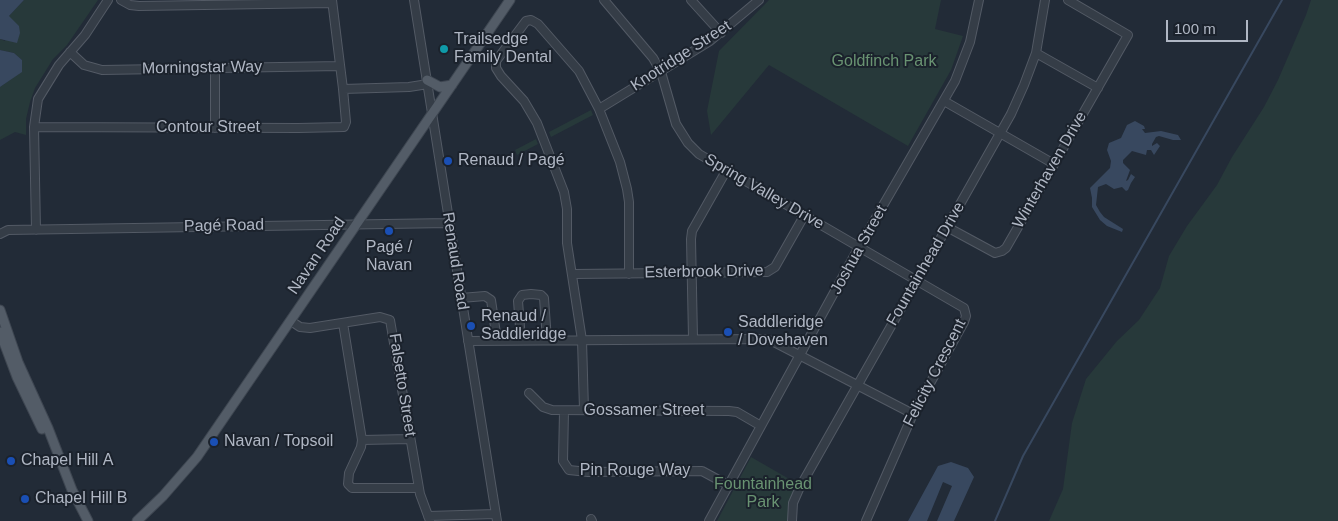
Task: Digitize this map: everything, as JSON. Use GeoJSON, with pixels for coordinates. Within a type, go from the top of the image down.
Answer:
{"type":"FeatureCollection","features":[{"type":"Feature","properties":{"kind":"main road","name":"Navan Road"},"geometry":{"type":"LineString","coordinates":[[137,521],[163,496],[197,457],[510,0]]}},
{"type":"Feature","properties":{"kind":"main road"},"geometry":{"type":"LineString","coordinates":[[427,82],[440,87],[452,85]]}},
{"type":"Feature","properties":{"kind":"main road"},"geometry":{"type":"LineString","coordinates":[[0,310],[18,362],[48,428],[66,478],[88,521]]}},
{"type":"Feature","properties":{"kind":"main road"},"geometry":{"type":"LineString","coordinates":[[0,332],[26,398],[58,457]]}},
{"type":"Feature","properties":{"kind":"main road"},"geometry":{"type":"LineString","coordinates":[[66,478],[72,502],[81,521]]}},
{"type":"Feature","properties":{"kind":"street"},"geometry":{"type":"LineString","coordinates":[[36,230],[34,127],[38,99],[58,65],[96,20],[108,0]]}},
{"type":"Feature","properties":{"kind":"street"},"geometry":{"type":"LineString","coordinates":[[121,0],[130,5],[139,6],[332,2],[343,88],[409,87],[427,82]]}},
{"type":"Feature","properties":{"kind":"street","name":"Renaud Road"},"geometry":{"type":"LineString","coordinates":[[414,0],[496,518]]}},
{"type":"Feature","properties":{"kind":"street","name":"Spring Valley Drive"},"geometry":{"type":"LineString","coordinates":[[604,0],[645,46],[660,72],[672,116],[683,137],[704,158],[859,247]]}},
{"type":"Feature","properties":{"kind":"street"},"geometry":{"type":"LineString","coordinates":[[691,0],[721,33]]}},
{"type":"Feature","properties":{"kind":"street","name":"Knotridge Street"},"geometry":{"type":"LineString","coordinates":[[599,109],[721,33],[759,0]]}},
{"type":"Feature","properties":{"kind":"street","name":"Joshua Street"},"geometry":{"type":"LineString","coordinates":[[709,521],[859,247],[944,101],[962,65],[970,42],[979,0]]}},
{"type":"Feature","properties":{"kind":"street","name":"Fountainhead Drive"},"geometry":{"type":"LineString","coordinates":[[792,521],[795,497],[1001,134],[1021,92],[1036,53],[1045,0]]}},
{"type":"Feature","properties":{"kind":"street","name":"Winterhaven Drive"},"geometry":{"type":"LineString","coordinates":[[947,227],[995,253],[1006,248],[1128,35],[1068,0]]}},
{"type":"Feature","properties":{"kind":"street"},"geometry":{"type":"LineString","coordinates":[[584,410],[582,340],[568,243],[567,209],[564,192],[537,122],[524,101],[500,76],[496,68],[496,61],[526,21],[531,20],[538,24],[579,71],[599,109],[620,162],[627,189],[629,202],[629,274]]}},
{"type":"Feature","properties":{"kind":"street","name":"Morningstar Way"},"geometry":{"type":"LineString","coordinates":[[70,52],[84,65],[102,70],[340,66]]}},
{"type":"Feature","properties":{"kind":"street"},"geometry":{"type":"LineString","coordinates":[[1036,53],[1098,88]]}},
{"type":"Feature","properties":{"kind":"street"},"geometry":{"type":"LineString","coordinates":[[215,68],[215,128]]}},
{"type":"Feature","properties":{"kind":"street","name":"Contour Street"},"geometry":{"type":"LineString","coordinates":[[34,127],[344,127],[346,122],[343,88]]}},
{"type":"Feature","properties":{"kind":"street"},"geometry":{"type":"LineString","coordinates":[[944,101],[1054,164]]}},
{"type":"Feature","properties":{"kind":"street"},"geometry":{"type":"LineString","coordinates":[[693,338],[692,231],[726,171]]}},
{"type":"Feature","properties":{"kind":"street","name":"Esterbrook Drive"},"geometry":{"type":"LineString","coordinates":[[573,274],[772,271],[804,216]]}},
{"type":"Feature","properties":{"kind":"street","name":"Pagé Road"},"geometry":{"type":"LineString","coordinates":[[0,234],[6,231],[36,230],[449,223]]}},
{"type":"Feature","properties":{"kind":"street","name":"Felicity Crescent"},"geometry":{"type":"LineString","coordinates":[[859,247],[964,308],[966,316],[913,414],[866,521]]}},
{"type":"Feature","properties":{"kind":"street"},"geometry":{"type":"LineString","coordinates":[[521,340],[518,301],[522,296],[531,294],[541,295],[544,298],[547,340]]}},
{"type":"Feature","properties":{"kind":"street"},"geometry":{"type":"LineString","coordinates":[[461,298],[485,296],[491,300],[497,340]]}},
{"type":"Feature","properties":{"kind":"street","name":"Falsetto Street"},"geometry":{"type":"LineString","coordinates":[[291,321],[300,327],[306,328],[382,317],[389,319],[422,504],[429,519]]}},
{"type":"Feature","properties":{"kind":"street"},"geometry":{"type":"LineString","coordinates":[[343,323],[362,440],[361,447],[347,478],[350,487],[419,488]]}},
{"type":"Feature","properties":{"kind":"street"},"geometry":{"type":"LineString","coordinates":[[468,341],[765,339],[913,414]]}},
{"type":"Feature","properties":{"kind":"street","name":"Gossamer Street"},"geometry":{"type":"LineString","coordinates":[[529,394],[544,407],[552,410],[729,411],[737,412],[761,426]]}},
{"type":"Feature","properties":{"kind":"street","name":"Pin Rouge Way"},"geometry":{"type":"LineString","coordinates":[[564,411],[563,461],[569,470],[588,472],[702,472],[728,485]]}},
{"type":"Feature","properties":{"kind":"street"},"geometry":{"type":"LineString","coordinates":[[362,440],[410,439]]}},
{"type":"Feature","properties":{"kind":"street"},"geometry":{"type":"LineString","coordinates":[[429,519],[469,516],[496,518]]}},
{"type":"Feature","properties":{"kind":"green space"},"geometry":{"type":"Polygon","coordinates":[[[24,0],[98,0],[67,45],[53,59],[35,88],[26,119],[26,135],[15,132],[0,140],[0,87],[21,72],[22,60],[14,53],[0,50],[0,39],[5,41],[9,16],[24,0]]]}},
{"type":"Feature","properties":{"kind":"green space","name":"Goldfinch Park"},"geometry":{"type":"Polygon","coordinates":[[[769,0],[941,0],[935,29],[963,36],[951,70],[908,146],[769,65],[711,135],[707,111],[719,51],[769,0]]]}},
{"type":"Feature","properties":{"kind":"green space"},"geometry":{"type":"Polygon","coordinates":[[[1311,0],[1338,0],[1338,521],[1049,521],[1063,489],[1072,423],[1086,379],[1117,341],[1139,320],[1160,288],[1169,256],[1187,226],[1217,185],[1232,157],[1264,107],[1278,80],[1311,0]]]}},
{"type":"Feature","properties":{"kind":"green space"},"geometry":{"type":"Polygon","coordinates":[[[591,110],[593,115],[551,137],[549,132],[591,110]]]}},
{"type":"Feature","properties":{"kind":"green space"},"geometry":{"type":"Polygon","coordinates":[[[536,139],[538,144],[517,155],[515,150],[536,139]]]}},
{"type":"Feature","properties":{"kind":"green space","name":"Fountainhead Park"},"geometry":{"type":"Polygon","coordinates":[[[751,457],[798,484],[789,501],[789,521],[717,521],[751,457]]]}},
{"type":"Feature","properties":{"kind":"water"},"geometry":{"type":"Polygon","coordinates":[[[0,0],[24,0],[9,16],[19,26],[20,33],[17,43],[0,39],[0,0]]]}},
{"type":"Feature","properties":{"kind":"water"},"geometry":{"type":"Polygon","coordinates":[[[0,50],[14,53],[22,60],[22,72],[0,87],[0,50]]]}},
{"type":"Feature","properties":{"kind":"water"},"geometry":{"type":"Polygon","coordinates":[[[1135,121],[1144,126],[1145,129],[1142,129],[1145,133],[1161,131],[1178,135],[1181,140],[1156,137],[1152,146],[1157,143],[1160,146],[1154,155],[1151,150],[1147,150],[1146,155],[1132,151],[1123,160],[1123,163],[1130,170],[1126,181],[1131,174],[1135,177],[1128,190],[1126,191],[1122,187],[1114,189],[1106,184],[1098,187],[1096,205],[1104,217],[1123,229],[1122,232],[1107,226],[1100,220],[1092,207],[1090,188],[1110,168],[1111,161],[1107,150],[1109,143],[1121,138],[1127,125],[1135,121]]]}},
{"type":"Feature","properties":{"kind":"water"},"geometry":{"type":"Polygon","coordinates":[[[951,462],[968,468],[974,477],[954,521],[937,521],[952,486],[943,482],[927,521],[908,521],[938,466],[951,462]]]}},
{"type":"Feature","properties":{"kind":"waterway"},"geometry":{"type":"LineString","coordinates":[[995,521],[1023,456],[1282,0]]}},
{"type":"Feature","properties":{"kind":"place","name":"Trailsedge Family Dental"},"geometry":{"type":"Point","coordinates":[444,49]}},
{"type":"Feature","properties":{"kind":"place","name":"Renaud / Pagé"},"geometry":{"type":"Point","coordinates":[448,161]}},
{"type":"Feature","properties":{"kind":"place","name":"Pagé / Navan"},"geometry":{"type":"Point","coordinates":[389,231]}},
{"type":"Feature","properties":{"kind":"place","name":"Renaud / Saddleridge"},"geometry":{"type":"Point","coordinates":[471,326]}},
{"type":"Feature","properties":{"kind":"place","name":"Saddleridge / Dovehaven"},"geometry":{"type":"Point","coordinates":[728,332]}},
{"type":"Feature","properties":{"kind":"place","name":"Navan / Topsoil"},"geometry":{"type":"Point","coordinates":[214,442]}},
{"type":"Feature","properties":{"kind":"place","name":"Chapel Hill A"},"geometry":{"type":"Point","coordinates":[11,461]}},
{"type":"Feature","properties":{"kind":"place","name":"Chapel Hill B"},"geometry":{"type":"Point","coordinates":[25,499]}}]}
